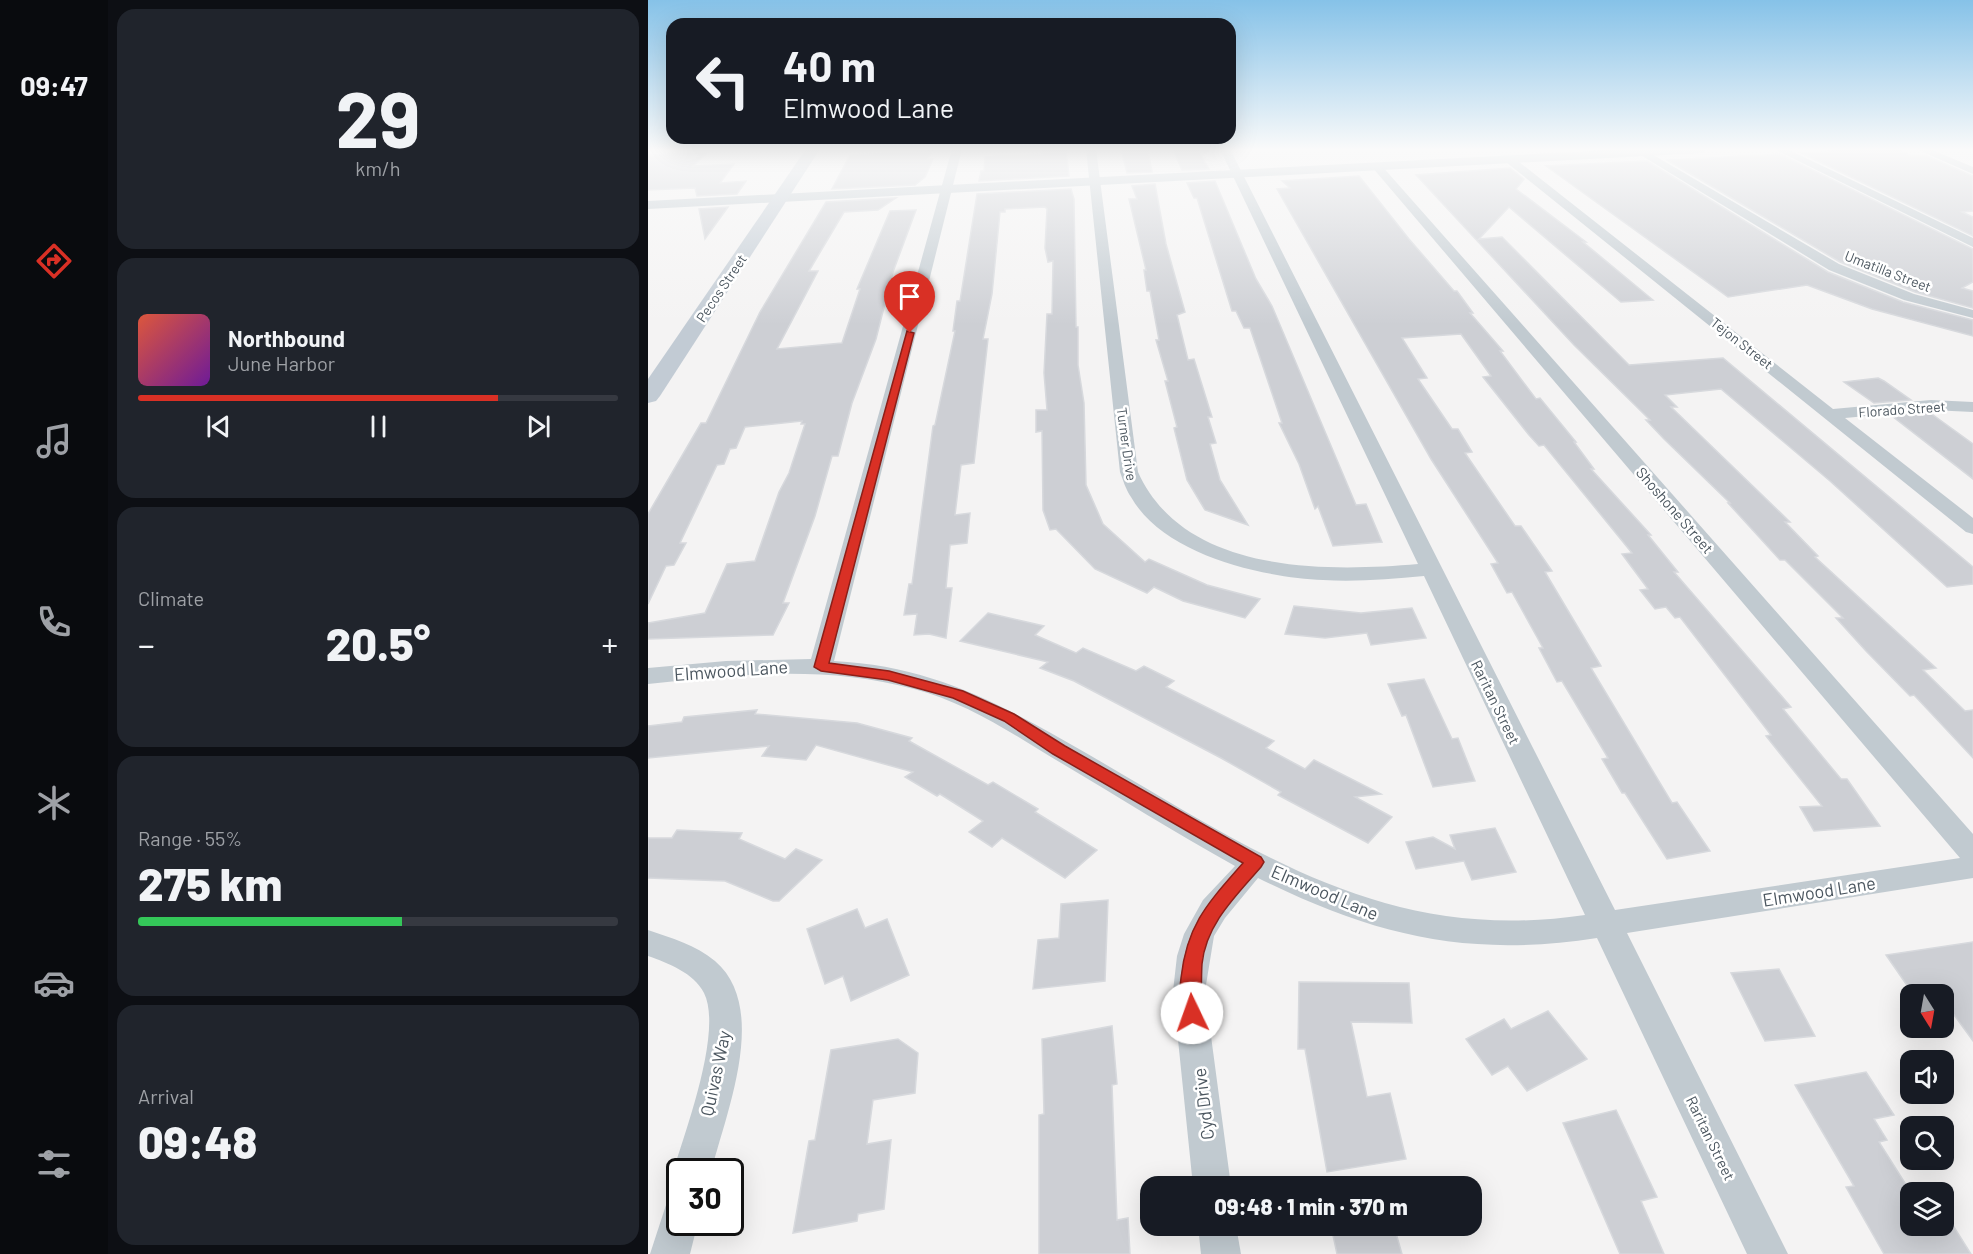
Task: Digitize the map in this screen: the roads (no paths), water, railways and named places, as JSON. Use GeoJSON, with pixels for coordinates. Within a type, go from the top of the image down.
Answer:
{"type":"FeatureCollection","features":[{"type":"Feature","properties":{"kind":"main road","name":"Pecos Street"},"geometry":{"type":"LineString","coordinates":[[648,396],[775,208]]}},
{"type":"Feature","properties":{"kind":"street"},"geometry":{"type":"LineString","coordinates":[[821,667],[942,208]]}},
{"type":"Feature","properties":{"kind":"street","name":"Turner Drive"},"geometry":{"type":"LineString","coordinates":[[1098,208],[1129,472],[1139,499],[1149,512],[1164,525],[1198,544],[1272,567],[1310,573],[1364,575],[1431,569]]}},
{"type":"Feature","properties":{"kind":"street","name":"Raritan Street"},"geometry":{"type":"LineString","coordinates":[[1254,208],[1768,1254]]}},
{"type":"Feature","properties":{"kind":"street","name":"Shoshone Street"},"geometry":{"type":"LineString","coordinates":[[1412,208],[1973,853]]}},
{"type":"Feature","properties":{"kind":"street","name":"Tejon Street"},"geometry":{"type":"LineString","coordinates":[[1570,208],[1973,528]]}},
{"type":"Feature","properties":{"kind":"street","name":"Umatilla Street"},"geometry":{"type":"LineString","coordinates":[[1735,208],[1834,267],[1909,297],[1973,314]]}},
{"type":"Feature","properties":{"kind":"street"},"geometry":{"type":"LineString","coordinates":[[1900,208],[1973,243]]}},
{"type":"Feature","properties":{"kind":"street","name":"Florado Street"},"geometry":{"type":"LineString","coordinates":[[1831,414],[1931,405],[1973,407]]}},
{"type":"Feature","properties":{"kind":"street","name":"Elmwood Lane"},"geometry":{"type":"LineString","coordinates":[[648,676],[744,667],[821,667],[889,676],[958,695],[1009,718],[1059,750],[1255,862],[1328,897],[1380,916],[1413,924],[1508,934],[1606,925],[1973,867]]}},
{"type":"Feature","properties":{"kind":"street","name":"Cyd Drive"},"geometry":{"type":"LineString","coordinates":[[1211,1176],[1189,992],[1193,956],[1199,934],[1214,909],[1255,862]]}},
{"type":"Feature","properties":{"kind":"street","name":"Quivas Way"},"geometry":{"type":"LineString","coordinates":[[648,943],[682,954],[701,968],[720,990],[727,1018],[725,1042],[696,1158]]}},
{"type":"Feature","properties":{"kind":"street"},"geometry":{"type":"LineString","coordinates":[[670,1254],[675,1236]]}},
{"type":"Feature","properties":{"kind":"street"},"geometry":{"type":"LineString","coordinates":[[1218,1236],[1221,1254]]}}]}
